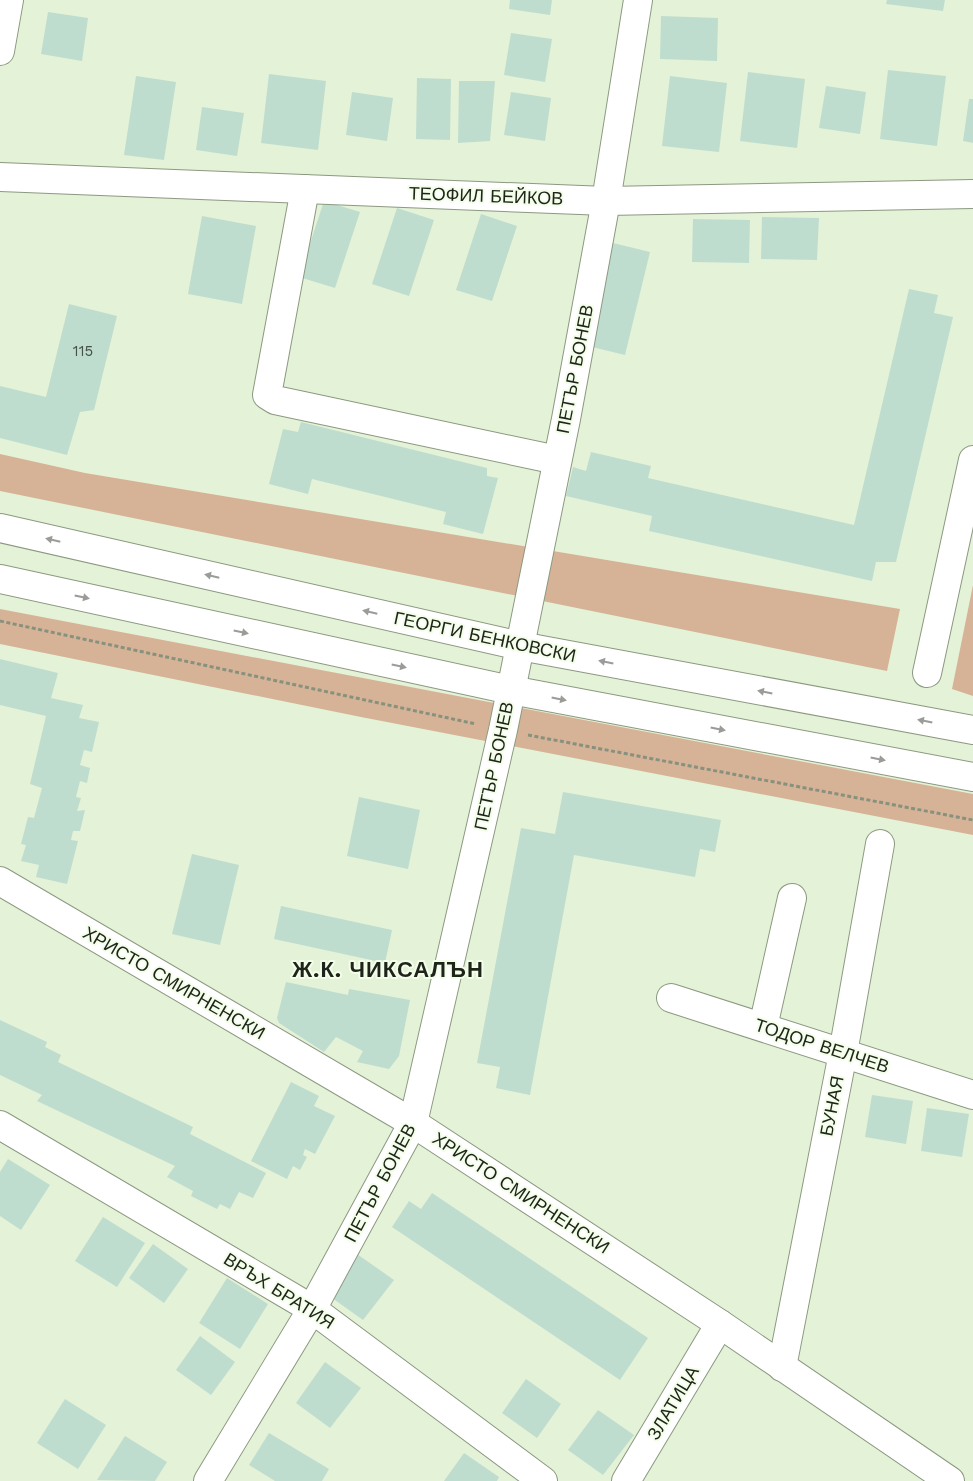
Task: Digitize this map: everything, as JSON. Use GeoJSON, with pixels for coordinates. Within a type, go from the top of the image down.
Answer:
{"type":"FeatureCollection","features":[{"type":"Feature","properties":{"kind":"street"},"geometry":{"type":"LineString","coordinates":[[0,51],[10,0]]}},
{"type":"Feature","properties":{"kind":"street","name":"ПЕТЪР БОНЕВ"},"geometry":{"type":"LineString","coordinates":[[208,1481],[312,1308],[413,1123],[520,646],[606,200],[638,0]]}},
{"type":"Feature","properties":{"kind":"street","name":"ТЕОФИЛ БЕЙКОВ"},"geometry":{"type":"LineString","coordinates":[[0,177],[606,200],[973,194]]}},
{"type":"Feature","properties":{"kind":"street"},"geometry":{"type":"LineString","coordinates":[[305,189],[267,394],[275,400],[557,460]]}},
{"type":"Feature","properties":{"kind":"street"},"geometry":{"type":"LineString","coordinates":[[927,673],[973,463]]}},
{"type":"Feature","properties":{"kind":"street","name":"ГЕОРГИ БЕНКОВСКИ"},"geometry":{"type":"LineString","coordinates":[[0,528],[520,646],[973,730]]}},
{"type":"Feature","properties":{"kind":"street"},"geometry":{"type":"LineString","coordinates":[[0,579],[511,690],[973,776]]}},
{"type":"Feature","properties":{"kind":"street","name":"БУНАЯ"},"geometry":{"type":"LineString","coordinates":[[782,1367],[843,1053],[880,844]]}},
{"type":"Feature","properties":{"kind":"street","name":"ХРИСТО СМИРНЕНСКИ"},"geometry":{"type":"LineString","coordinates":[[0,881],[413,1123],[720,1324],[950,1481]]}},
{"type":"Feature","properties":{"kind":"street"},"geometry":{"type":"LineString","coordinates":[[763,1027],[792,898]]}},
{"type":"Feature","properties":{"kind":"street","name":"ТОДОР ВЕЛЧЕВ"},"geometry":{"type":"LineString","coordinates":[[671,998],[973,1095]]}},
{"type":"Feature","properties":{"kind":"street","name":"ВРЪХ БРАТИЯ"},"geometry":{"type":"LineString","coordinates":[[0,1125],[312,1308],[543,1481]]}},
{"type":"Feature","properties":{"kind":"street","name":"ЗЛАТИЦА"},"geometry":{"type":"LineString","coordinates":[[626,1481],[720,1324]]}},
{"type":"Feature","properties":{"kind":"shaded area"},"geometry":{"type":"Polygon","coordinates":[[[0,454],[85,473],[900,609],[887,671],[0,491],[0,454]]]}},
{"type":"Feature","properties":{"kind":"shaded area"},"geometry":{"type":"Polygon","coordinates":[[[973,585],[973,696],[952,689],[973,585]]]}},
{"type":"Feature","properties":{"kind":"shaded area"},"geometry":{"type":"Polygon","coordinates":[[[0,609],[973,794],[973,835],[361,717],[0,644],[0,609]]]}},
{"type":"Feature","properties":{"kind":"building"},"geometry":{"type":"Polygon","coordinates":[[[510,0],[552,0],[550,15],[509,9],[510,0]]]}},
{"type":"Feature","properties":{"kind":"building"},"geometry":{"type":"Polygon","coordinates":[[[887,0],[945,0],[943,11],[886,4],[887,0]]]}},
{"type":"Feature","properties":{"kind":"building"},"geometry":{"type":"Polygon","coordinates":[[[48,12],[88,18],[82,61],[41,54],[48,12]]]}},
{"type":"Feature","properties":{"kind":"building"},"geometry":{"type":"Polygon","coordinates":[[[661,16],[718,18],[717,61],[660,59],[661,16]]]}},
{"type":"Feature","properties":{"kind":"building"},"geometry":{"type":"Polygon","coordinates":[[[511,33],[552,39],[545,82],[504,75],[511,33]]]}},
{"type":"Feature","properties":{"kind":"building"},"geometry":{"type":"Polygon","coordinates":[[[888,70],[946,76],[937,146],[880,139],[888,70]]]}},
{"type":"Feature","properties":{"kind":"building"},"geometry":{"type":"Polygon","coordinates":[[[748,72],[805,79],[797,148],[740,141],[748,72]]]}},
{"type":"Feature","properties":{"kind":"building"},"geometry":{"type":"Polygon","coordinates":[[[269,74],[326,81],[318,150],[261,143],[269,74]]]}},
{"type":"Feature","properties":{"kind":"building"},"geometry":{"type":"Polygon","coordinates":[[[136,76],[176,82],[164,160],[124,155],[136,76]]]}},
{"type":"Feature","properties":{"kind":"building"},"geometry":{"type":"Polygon","coordinates":[[[670,76],[727,83],[719,152],[662,146],[670,76]]]}},
{"type":"Feature","properties":{"kind":"building"},"geometry":{"type":"Polygon","coordinates":[[[417,78],[451,79],[450,140],[416,139],[417,78]]]}},
{"type":"Feature","properties":{"kind":"building"},"geometry":{"type":"Polygon","coordinates":[[[459,81],[495,81],[490,141],[458,143],[459,81]]]}},
{"type":"Feature","properties":{"kind":"building"},"geometry":{"type":"Polygon","coordinates":[[[826,86],[866,92],[860,134],[819,128],[826,86]]]}},
{"type":"Feature","properties":{"kind":"building"},"geometry":{"type":"Polygon","coordinates":[[[352,92],[393,98],[387,141],[346,135],[352,92]]]}},
{"type":"Feature","properties":{"kind":"building"},"geometry":{"type":"Polygon","coordinates":[[[511,92],[551,98],[545,141],[504,135],[511,92]]]}},
{"type":"Feature","properties":{"kind":"building"},"geometry":{"type":"Polygon","coordinates":[[[969,99],[973,99],[973,143],[963,141],[969,99]]]}},
{"type":"Feature","properties":{"kind":"building"},"geometry":{"type":"Polygon","coordinates":[[[202,107],[244,113],[237,156],[196,150],[202,107]]]}},
{"type":"Feature","properties":{"kind":"building"},"geometry":{"type":"Polygon","coordinates":[[[324,201],[360,212],[335,288],[299,277],[324,201]]]}},
{"type":"Feature","properties":{"kind":"building"},"geometry":{"type":"Polygon","coordinates":[[[397,208],[434,220],[409,296],[372,284],[397,208]]]}},
{"type":"Feature","properties":{"kind":"building"},"geometry":{"type":"Polygon","coordinates":[[[481,214],[517,226],[492,301],[456,290],[481,214]]]}},
{"type":"Feature","properties":{"kind":"building"},"geometry":{"type":"Polygon","coordinates":[[[202,216],[256,226],[242,304],[188,294],[202,216]]]}},
{"type":"Feature","properties":{"kind":"building"},"geometry":{"type":"Polygon","coordinates":[[[762,217],[819,218],[817,260],[761,259],[762,217]]]}},
{"type":"Feature","properties":{"kind":"building"},"geometry":{"type":"Polygon","coordinates":[[[693,219],[750,220],[749,263],[692,262],[693,219]]]}},
{"type":"Feature","properties":{"kind":"building"},"geometry":{"type":"Polygon","coordinates":[[[613,243],[650,252],[625,355],[588,346],[613,243]]]}},
{"type":"Feature","properties":{"kind":"building"},"geometry":{"type":"Polygon","coordinates":[[[909,289],[938,295],[934,313],[953,317],[896,562],[876,562],[872,581],[649,531],[652,516],[566,496],[573,467],[586,471],[591,452],[651,466],[648,478],[854,525],[909,289]]]}},
{"type":"Feature","properties":{"kind":"building"},"geometry":{"type":"Polygon","coordinates":[[[69,304],[117,316],[94,410],[80,412],[67,455],[0,438],[0,386],[46,397],[69,304]]]}},
{"type":"Feature","properties":{"kind":"building"},"geometry":{"type":"Polygon","coordinates":[[[301,422],[487,468],[487,476],[498,478],[483,534],[443,524],[446,512],[312,479],[308,494],[269,484],[283,429],[298,432],[301,422]]]}},
{"type":"Feature","properties":{"kind":"building"},"geometry":{"type":"Polygon","coordinates":[[[0,659],[58,673],[51,698],[83,705],[79,718],[99,722],[92,752],[84,750],[80,765],[90,768],[87,783],[80,781],[76,797],[81,798],[77,811],[85,810],[80,831],[73,831],[71,840],[78,841],[67,884],[36,877],[39,865],[21,861],[26,845],[21,844],[28,817],[34,818],[42,788],[30,784],[46,716],[0,705],[0,659]]]}},
{"type":"Feature","properties":{"kind":"building"},"geometry":{"type":"Polygon","coordinates":[[[563,792],[721,820],[715,852],[700,849],[695,877],[574,855],[530,1095],[496,1088],[500,1067],[477,1063],[521,828],[555,834],[563,792]]]}},
{"type":"Feature","properties":{"kind":"building"},"geometry":{"type":"Polygon","coordinates":[[[359,797],[420,810],[408,869],[347,856],[359,797]]]}},
{"type":"Feature","properties":{"kind":"building"},"geometry":{"type":"Polygon","coordinates":[[[192,854],[239,865],[220,945],[172,934],[192,854]]]}},
{"type":"Feature","properties":{"kind":"building"},"geometry":{"type":"Polygon","coordinates":[[[281,906],[392,930],[385,963],[274,939],[281,906]]]}},
{"type":"Feature","properties":{"kind":"building"},"geometry":{"type":"Polygon","coordinates":[[[286,982],[348,995],[349,989],[410,1000],[399,1056],[389,1069],[357,1062],[363,1051],[336,1037],[324,1052],[279,1023],[277,1018],[286,982]]]}},
{"type":"Feature","properties":{"kind":"building"},"geometry":{"type":"Polygon","coordinates":[[[0,1020],[47,1042],[45,1047],[61,1055],[58,1062],[193,1127],[190,1134],[266,1173],[253,1198],[239,1192],[230,1209],[220,1204],[217,1209],[191,1196],[193,1191],[167,1177],[175,1166],[37,1101],[42,1095],[0,1075],[0,1020]]]}},
{"type":"Feature","properties":{"kind":"building"},"geometry":{"type":"Polygon","coordinates":[[[291,1082],[319,1096],[314,1106],[335,1116],[315,1154],[305,1149],[303,1155],[307,1157],[300,1170],[293,1166],[287,1179],[251,1161],[291,1082]]]}},
{"type":"Feature","properties":{"kind":"building"},"geometry":{"type":"Polygon","coordinates":[[[872,1095],[913,1101],[906,1144],[865,1137],[872,1095]]]}},
{"type":"Feature","properties":{"kind":"building"},"geometry":{"type":"Polygon","coordinates":[[[927,1108],[969,1114],[962,1157],[921,1151],[927,1108]]]}},
{"type":"Feature","properties":{"kind":"building"},"geometry":{"type":"Polygon","coordinates":[[[8,1159],[50,1185],[21,1230],[0,1216],[0,1172],[8,1159]]]}},
{"type":"Feature","properties":{"kind":"building"},"geometry":{"type":"Polygon","coordinates":[[[432,1193],[648,1338],[620,1380],[392,1227],[409,1201],[421,1209],[432,1193]]]}},
{"type":"Feature","properties":{"kind":"building"},"geometry":{"type":"Polygon","coordinates":[[[103,1217],[145,1243],[117,1287],[75,1261],[103,1217]]]}},
{"type":"Feature","properties":{"kind":"building"},"geometry":{"type":"Polygon","coordinates":[[[153,1244],[188,1269],[164,1303],[129,1278],[153,1244]]]}},
{"type":"Feature","properties":{"kind":"building"},"geometry":{"type":"Polygon","coordinates":[[[357,1254],[394,1280],[363,1320],[328,1295],[357,1254]]]}},
{"type":"Feature","properties":{"kind":"building"},"geometry":{"type":"Polygon","coordinates":[[[227,1278],[268,1304],[240,1349],[199,1323],[227,1278]]]}},
{"type":"Feature","properties":{"kind":"building"},"geometry":{"type":"Polygon","coordinates":[[[200,1336],[235,1362],[211,1395],[176,1370],[200,1336]]]}},
{"type":"Feature","properties":{"kind":"building"},"geometry":{"type":"Polygon","coordinates":[[[325,1362],[361,1388],[330,1428],[296,1403],[325,1362]]]}},
{"type":"Feature","properties":{"kind":"building"},"geometry":{"type":"Polygon","coordinates":[[[526,1379],[561,1404],[537,1438],[502,1413],[526,1379]]]}},
{"type":"Feature","properties":{"kind":"building"},"geometry":{"type":"Polygon","coordinates":[[[65,1399],[106,1425],[78,1469],[37,1443],[65,1399]]]}},
{"type":"Feature","properties":{"kind":"building"},"geometry":{"type":"Polygon","coordinates":[[[598,1410],[634,1435],[603,1475],[568,1450],[598,1410]]]}},
{"type":"Feature","properties":{"kind":"building"},"geometry":{"type":"Polygon","coordinates":[[[269,1433],[329,1469],[322,1481],[275,1481],[249,1465],[269,1433]]]}},
{"type":"Feature","properties":{"kind":"building"},"geometry":{"type":"Polygon","coordinates":[[[125,1436],[167,1462],[155,1481],[97,1480],[125,1436]]]}},
{"type":"Feature","properties":{"kind":"building"},"geometry":{"type":"Polygon","coordinates":[[[464,1453],[499,1477],[497,1481],[444,1481],[464,1453]]]}},
{"type":"Feature","properties":{"kind":"district","name":"Ж.К. ЧИКСАЛЪН"},"geometry":{"type":"Point","coordinates":[388,969]}}]}
